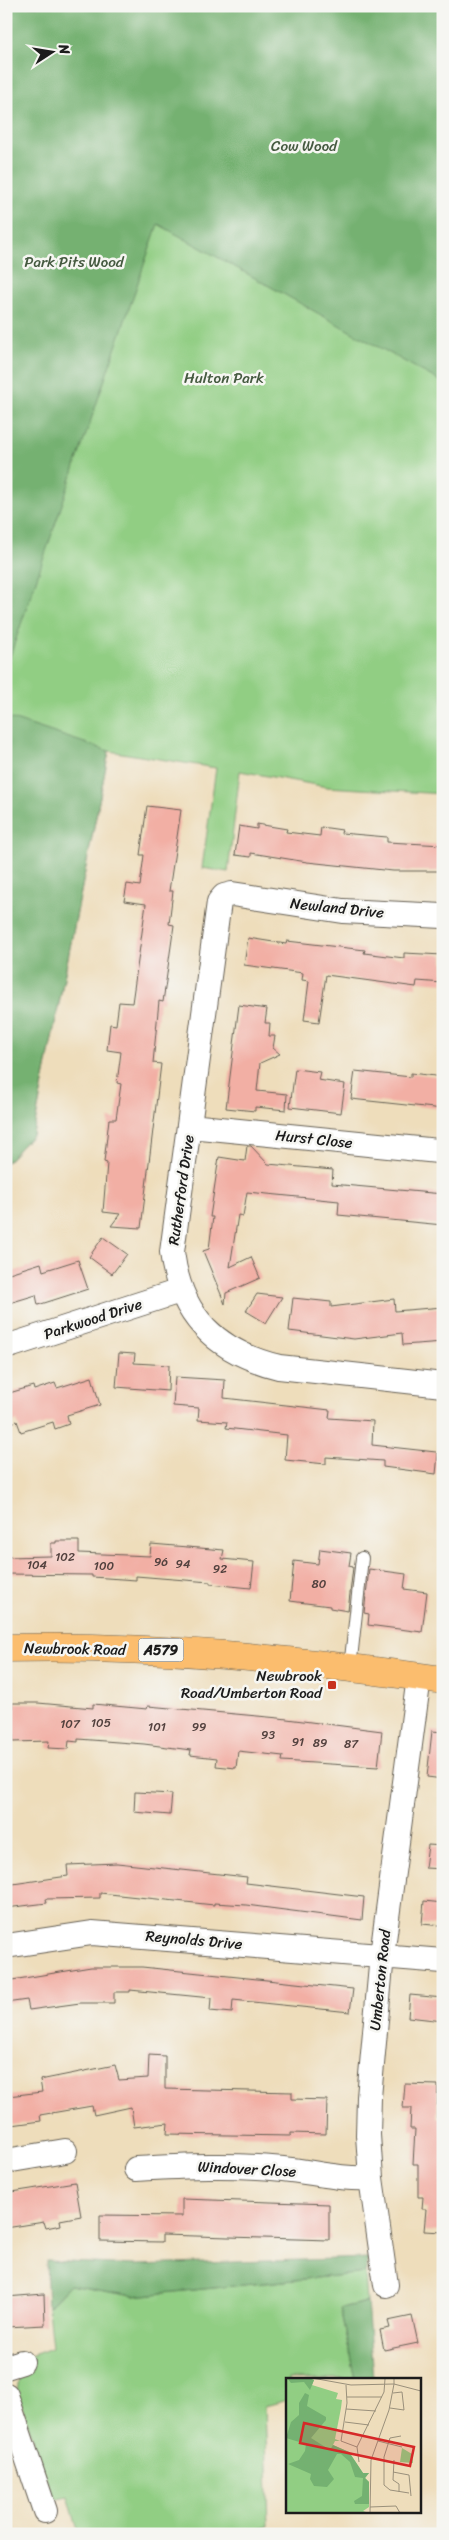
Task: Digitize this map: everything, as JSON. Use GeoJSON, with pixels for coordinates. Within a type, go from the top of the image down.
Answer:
{"type":"FeatureCollection","features":[{"type":"Feature","properties":{"kind":"highway","name":"Newbrook Road"},"geometry":{"type":"LineString","coordinates":[[6,1648],[63,1647],[160,1650],[350,1668],[431,1678]]}},
{"type":"Feature","properties":{"kind":"street","name":"Newland Drive"},"geometry":{"type":"LineString","coordinates":[[232,894],[343,910],[443,916]]}},
{"type":"Feature","properties":{"kind":"street","name":"Rutherford Drive"},"geometry":{"type":"LineString","coordinates":[[232,894],[224,896],[219,902],[172,1252],[180,1291],[192,1315],[210,1333],[232,1350],[255,1362],[279,1367],[443,1385]]}},
{"type":"Feature","properties":{"kind":"street","name":"Hurst Close"},"geometry":{"type":"LineString","coordinates":[[190,1126],[438,1152]]}},
{"type":"Feature","properties":{"kind":"street","name":"Parkwood Drive"},"geometry":{"type":"LineString","coordinates":[[6,1347],[180,1291]]}},
{"type":"Feature","properties":{"kind":"street","name":"Umberton Road"},"geometry":{"type":"LineString","coordinates":[[386,2285],[371,2178],[368,2135],[369,2097],[382,1956],[431,1678]]}},
{"type":"Feature","properties":{"kind":"street","name":"Reynolds Drive"},"geometry":{"type":"LineString","coordinates":[[6,1946],[92,1933],[443,1961]]}},
{"type":"Feature","properties":{"kind":"street"},"geometry":{"type":"LineString","coordinates":[[6,2160],[65,2151]]}},
{"type":"Feature","properties":{"kind":"street","name":"Windover Close"},"geometry":{"type":"LineString","coordinates":[[147,2175],[240,2166],[285,2169],[351,2180],[371,2178]]}},
{"type":"Feature","properties":{"kind":"street"},"geometry":{"type":"LineString","coordinates":[[6,2395],[45,2511]]}},
{"type":"Feature","properties":{"kind":"lane"},"geometry":{"type":"LineString","coordinates":[[350,1668],[362,1558]]}},
{"type":"Feature","properties":{"kind":"green space","name":"Hulton Park"},"geometry":{"type":"Polygon","coordinates":[[[6,6],[443,6],[443,794],[327,787],[240,771],[228,872],[202,868],[216,768],[109,751],[33,1134],[6,1163],[6,6]]]}},
{"type":"Feature","properties":{"kind":"green space","name":"Cow Wood"},"geometry":{"type":"Polygon","coordinates":[[[6,6],[443,6],[443,383],[158,224],[6,668],[6,6]]]}},
{"type":"Feature","properties":{"kind":"green space"},"geometry":{"type":"Polygon","coordinates":[[[6,717],[109,751],[33,1134],[6,1163],[6,717]]]}},
{"type":"Feature","properties":{"kind":"green space"},"geometry":{"type":"Polygon","coordinates":[[[369,2258],[365,2273],[133,2296],[70,2285],[48,2308],[46,2261],[135,2265],[369,2258]]]}},
{"type":"Feature","properties":{"kind":"green space"},"geometry":{"type":"Polygon","coordinates":[[[365,2273],[367,2302],[340,2308],[355,2378],[286,2378],[286,2401],[265,2406],[269,2526],[243,2534],[79,2534],[68,2496],[53,2499],[17,2391],[19,2379],[32,2369],[30,2356],[52,2348],[48,2308],[70,2285],[133,2296],[365,2273]]]}},
{"type":"Feature","properties":{"kind":"green space"},"geometry":{"type":"Polygon","coordinates":[[[367,2302],[373,2378],[355,2378],[340,2308],[367,2302]]]}},
{"type":"Feature","properties":{"kind":"building"},"geometry":{"type":"Polygon","coordinates":[[[147,806],[181,810],[169,891],[173,891],[169,924],[174,925],[163,1002],[159,1001],[153,1063],[161,1064],[141,1228],[111,1226],[120,1214],[103,1212],[107,1163],[104,1162],[109,1119],[116,1119],[121,1084],[117,1083],[121,1052],[107,1050],[110,1024],[116,1025],[119,1002],[132,1003],[146,904],[124,901],[127,884],[140,886],[144,855],[140,855],[147,806]]]}},
{"type":"Feature","properties":{"kind":"building"},"geometry":{"type":"Polygon","coordinates":[[[257,824],[287,829],[286,832],[320,836],[321,827],[342,830],[341,833],[387,837],[387,842],[443,845],[443,871],[393,871],[307,862],[251,853],[251,857],[235,855],[239,826],[257,829],[257,824]]]}},
{"type":"Feature","properties":{"kind":"building"},"geometry":{"type":"Polygon","coordinates":[[[248,938],[286,944],[287,941],[365,950],[364,953],[404,958],[404,953],[443,955],[443,983],[417,981],[416,987],[326,975],[319,1022],[304,1020],[309,981],[302,980],[303,973],[244,965],[248,938]]]}},
{"type":"Feature","properties":{"kind":"building"},"geometry":{"type":"Polygon","coordinates":[[[239,1005],[267,1009],[265,1023],[270,1023],[269,1036],[275,1036],[273,1048],[280,1054],[260,1063],[257,1091],[287,1094],[286,1110],[255,1107],[255,1111],[226,1108],[239,1005]]]}},
{"type":"Feature","properties":{"kind":"building"},"geometry":{"type":"Polygon","coordinates":[[[295,1069],[320,1072],[318,1080],[345,1084],[341,1113],[290,1107],[295,1069]]]}},
{"type":"Feature","properties":{"kind":"building"},"geometry":{"type":"Polygon","coordinates":[[[355,1071],[411,1077],[411,1073],[443,1077],[443,1109],[351,1099],[355,1071]]]}},
{"type":"Feature","properties":{"kind":"building"},"geometry":{"type":"Polygon","coordinates":[[[247,1146],[251,1146],[268,1164],[333,1170],[332,1184],[443,1194],[443,1225],[338,1215],[339,1201],[247,1192],[243,1216],[238,1215],[230,1267],[251,1257],[260,1278],[226,1293],[225,1304],[203,1251],[209,1249],[213,1217],[210,1217],[219,1157],[245,1161],[247,1146]]]}},
{"type":"Feature","properties":{"kind":"building"},"geometry":{"type":"Polygon","coordinates":[[[103,1237],[127,1254],[112,1274],[89,1257],[103,1237]]]}},
{"type":"Feature","properties":{"kind":"building"},"geometry":{"type":"Polygon","coordinates":[[[78,1260],[88,1289],[38,1305],[36,1295],[6,1304],[6,1274],[41,1263],[43,1271],[78,1260]]]}},
{"type":"Feature","properties":{"kind":"building"},"geometry":{"type":"Polygon","coordinates":[[[257,1294],[282,1297],[266,1323],[246,1311],[257,1294]]]}},
{"type":"Feature","properties":{"kind":"building"},"geometry":{"type":"Polygon","coordinates":[[[293,1298],[331,1302],[331,1307],[394,1299],[395,1311],[443,1307],[443,1342],[403,1345],[402,1333],[354,1339],[289,1331],[293,1298]]]}},
{"type":"Feature","properties":{"kind":"building"},"geometry":{"type":"Polygon","coordinates":[[[119,1353],[135,1354],[134,1363],[169,1365],[168,1391],[116,1387],[119,1353]]]}},
{"type":"Feature","properties":{"kind":"building"},"geometry":{"type":"Polygon","coordinates":[[[92,1377],[100,1405],[67,1415],[69,1424],[55,1429],[53,1422],[21,1432],[17,1421],[6,1425],[6,1394],[33,1386],[34,1390],[55,1383],[57,1388],[92,1377]]]}},
{"type":"Feature","properties":{"kind":"building"},"geometry":{"type":"Polygon","coordinates":[[[175,1377],[225,1380],[224,1398],[330,1410],[329,1418],[373,1421],[372,1445],[436,1452],[438,1454],[436,1474],[383,1467],[383,1461],[326,1457],[326,1464],[285,1460],[287,1435],[226,1428],[227,1422],[198,1420],[199,1408],[173,1406],[175,1377]]]}},
{"type":"Feature","properties":{"kind":"building"},"geometry":{"type":"Polygon","coordinates":[[[56,1541],[79,1541],[79,1553],[150,1556],[151,1544],[224,1550],[222,1559],[254,1562],[251,1588],[210,1584],[210,1582],[136,1576],[136,1580],[92,1577],[92,1575],[6,1574],[6,1557],[51,1556],[51,1543],[56,1543],[56,1541]]]}},
{"type":"Feature","properties":{"kind":"building"},"geometry":{"type":"Polygon","coordinates":[[[320,1549],[351,1553],[349,1566],[353,1567],[348,1611],[330,1608],[330,1606],[290,1601],[294,1561],[318,1564],[320,1549]]]}},
{"type":"Feature","properties":{"kind":"building"},"geometry":{"type":"Polygon","coordinates":[[[369,1569],[406,1574],[404,1589],[427,1592],[422,1632],[368,1625],[369,1614],[364,1613],[369,1569]]]}},
{"type":"Feature","properties":{"kind":"building"},"geometry":{"type":"Polygon","coordinates":[[[12,1703],[38,1703],[93,1708],[93,1704],[147,1709],[148,1706],[279,1718],[382,1731],[378,1767],[282,1761],[283,1756],[238,1751],[236,1768],[216,1766],[217,1758],[190,1755],[191,1750],[144,1744],[78,1739],[78,1742],[69,1741],[68,1749],[48,1748],[49,1741],[13,1742],[12,1703]]]}},
{"type":"Feature","properties":{"kind":"building"},"geometry":{"type":"Polygon","coordinates":[[[432,1731],[443,1732],[443,1779],[427,1777],[432,1731]]]}},
{"type":"Feature","properties":{"kind":"building"},"geometry":{"type":"Polygon","coordinates":[[[135,1792],[172,1794],[170,1815],[134,1812],[135,1792]]]}},
{"type":"Feature","properties":{"kind":"building"},"geometry":{"type":"Polygon","coordinates":[[[428,1845],[443,1846],[443,1869],[425,1868],[428,1845]]]}},
{"type":"Feature","properties":{"kind":"building"},"geometry":{"type":"Polygon","coordinates":[[[117,1863],[247,1877],[246,1883],[364,1897],[362,1920],[246,1905],[214,1903],[214,1905],[100,1893],[100,1898],[46,1899],[47,1903],[6,1908],[6,1885],[68,1876],[67,1865],[117,1863]]]}},
{"type":"Feature","properties":{"kind":"building"},"geometry":{"type":"Polygon","coordinates":[[[424,1901],[443,1903],[443,1926],[422,1924],[424,1901]]]}},
{"type":"Feature","properties":{"kind":"building"},"geometry":{"type":"Polygon","coordinates":[[[91,1967],[142,1967],[353,1989],[350,2012],[233,2000],[232,2013],[210,2011],[211,1998],[130,1990],[130,1992],[114,1992],[114,2003],[80,2003],[29,2010],[27,2000],[6,2003],[6,1981],[91,1967]]]}},
{"type":"Feature","properties":{"kind":"building"},"geometry":{"type":"Polygon","coordinates":[[[410,1995],[443,1998],[443,2021],[408,2017],[410,1995]]]}},
{"type":"Feature","properties":{"kind":"building"},"geometry":{"type":"Polygon","coordinates":[[[149,2055],[165,2056],[165,2089],[292,2092],[292,2099],[327,2100],[326,2134],[291,2133],[291,2136],[167,2134],[168,2123],[134,2127],[131,2107],[94,2115],[92,2106],[40,2115],[41,2121],[12,2125],[8,2096],[42,2092],[40,2080],[115,2065],[119,2080],[148,2078],[149,2055]]]}},
{"type":"Feature","properties":{"kind":"building"},"geometry":{"type":"Polygon","coordinates":[[[405,2084],[438,2085],[437,2118],[443,2118],[443,2232],[424,2231],[426,2209],[422,2209],[423,2197],[418,2197],[418,2164],[413,2164],[415,2129],[410,2129],[411,2108],[403,2108],[405,2084]]]}},
{"type":"Feature","properties":{"kind":"building"},"geometry":{"type":"Polygon","coordinates":[[[75,2182],[81,2216],[60,2220],[61,2225],[46,2228],[44,2222],[6,2228],[6,2193],[75,2182]]]}},
{"type":"Feature","properties":{"kind":"building"},"geometry":{"type":"Polygon","coordinates":[[[182,2199],[329,2204],[329,2240],[162,2235],[162,2242],[100,2241],[100,2215],[182,2216],[182,2199]]]}},
{"type":"Feature","properties":{"kind":"building"},"geometry":{"type":"Polygon","coordinates":[[[44,2294],[45,2325],[6,2327],[6,2297],[44,2294]]]}},
{"type":"Feature","properties":{"kind":"building"},"geometry":{"type":"Polygon","coordinates":[[[412,2316],[418,2343],[384,2350],[380,2330],[390,2328],[388,2321],[412,2316]]]}},
{"type":"Feature","properties":{"kind":"place","name":"Newbrook Road/Umberton Road"},"geometry":{"type":"Point","coordinates":[332,1685]}},
{"type":"Feature","properties":{"kind":"park label","name":"Park Pits Wood"},"geometry":{"type":"Point","coordinates":[74,262]}}]}
